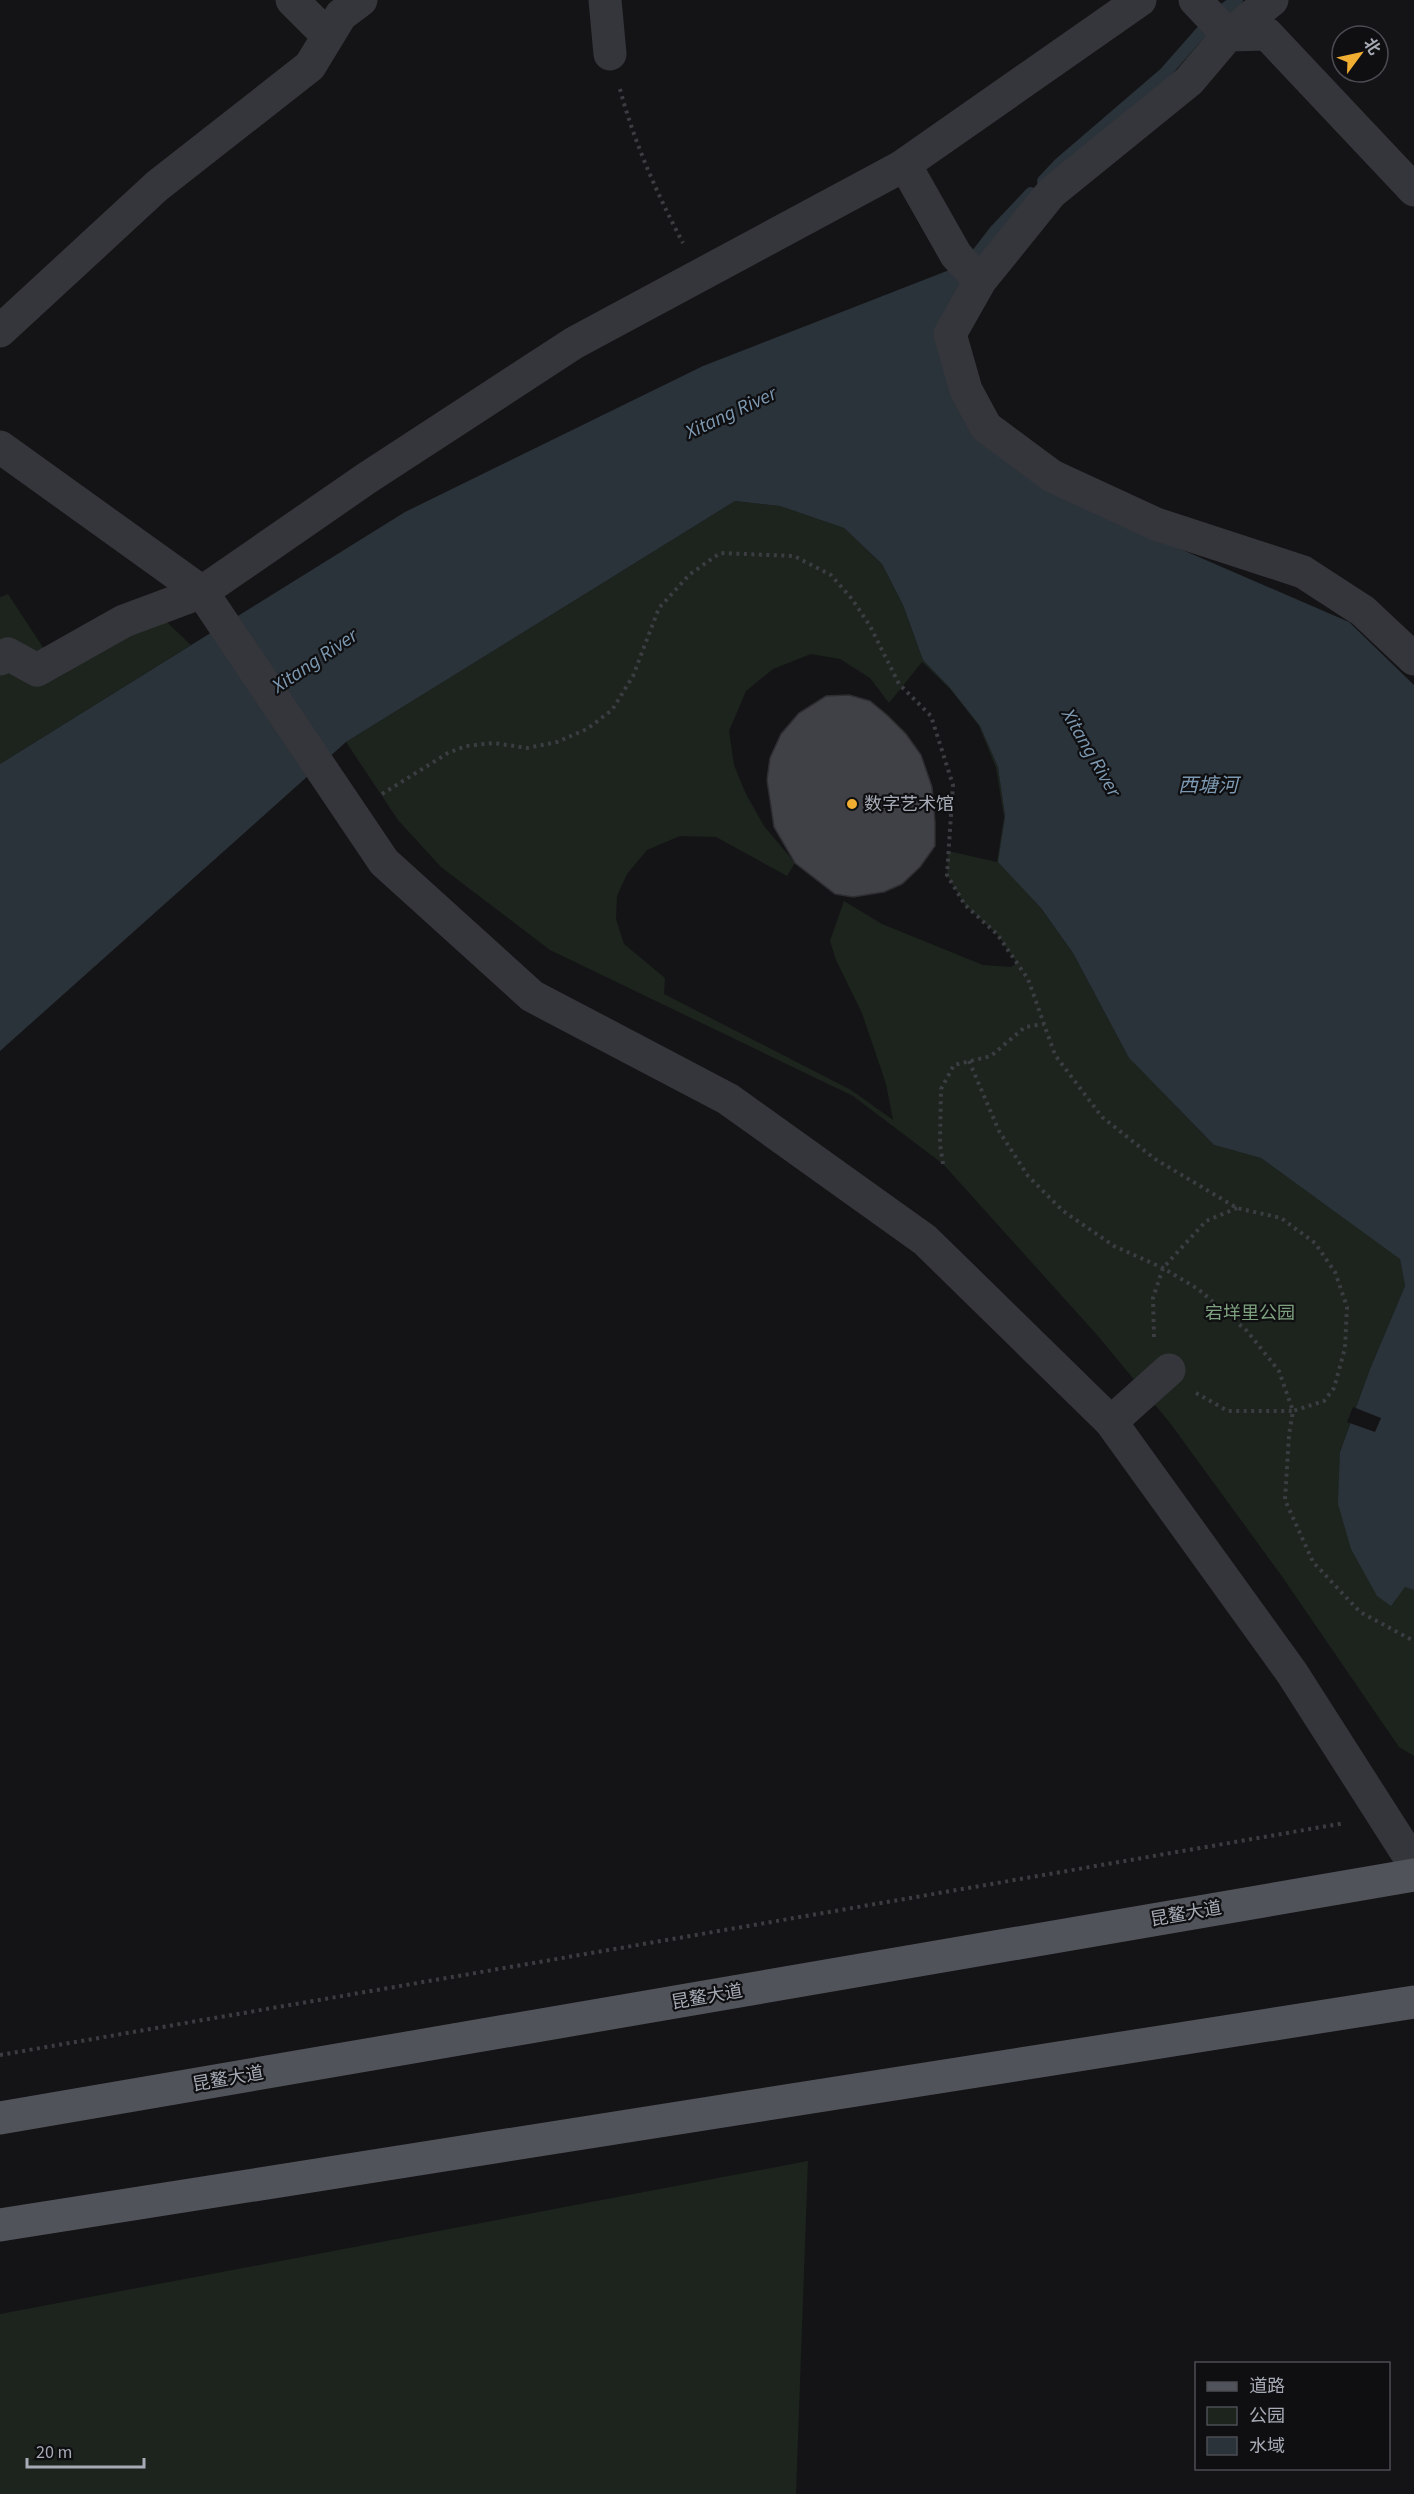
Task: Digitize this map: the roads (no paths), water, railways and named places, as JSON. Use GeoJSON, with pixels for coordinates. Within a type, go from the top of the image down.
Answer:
{"type":"FeatureCollection","features":[{"type":"Feature","properties":{"kind":"main road","name":"昆鳌大道"},"geometry":{"type":"LineString","coordinates":[[0,2118],[1414,1875]]}},
{"type":"Feature","properties":{"kind":"main road"},"geometry":{"type":"LineString","coordinates":[[0,2225],[1414,2002]]}},
{"type":"Feature","properties":{"kind":"street"},"geometry":{"type":"LineString","coordinates":[[292,0],[328,36]]}},
{"type":"Feature","properties":{"kind":"street"},"geometry":{"type":"LineString","coordinates":[[0,331],[157,186],[310,66],[341,15],[361,0]]}},
{"type":"Feature","properties":{"kind":"street"},"geometry":{"type":"LineString","coordinates":[[605,0],[610,54]]}},
{"type":"Feature","properties":{"kind":"street"},"geometry":{"type":"LineString","coordinates":[[0,659],[8,654],[37,670],[124,621],[202,592],[367,478],[574,343],[905,165],[1140,0]]}},
{"type":"Feature","properties":{"kind":"street"},"geometry":{"type":"LineString","coordinates":[[1272,0],[1228,35],[1189,81],[1051,193],[980,281],[950,334],[966,390],[986,427],[1052,476],[1146,519],[1303,572],[1363,611],[1414,659]]}},
{"type":"Feature","properties":{"kind":"street"},"geometry":{"type":"LineString","coordinates":[[1198,4],[1228,35],[1267,34],[1414,190]]}},
{"type":"Feature","properties":{"kind":"street"},"geometry":{"type":"LineString","coordinates":[[905,165],[956,255],[980,281]]}},
{"type":"Feature","properties":{"kind":"street"},"geometry":{"type":"LineString","coordinates":[[0,447],[202,592],[384,862],[532,996],[728,1099],[925,1240],[1111,1422],[1292,1672],[1414,1864]]}},
{"type":"Feature","properties":{"kind":"street"},"geometry":{"type":"LineString","coordinates":[[1111,1422],[1169,1370]]}},
{"type":"Feature","properties":{"kind":"water","name":"西塘河"},"geometry":{"type":"Polygon","coordinates":[[[957,267],[968,281],[954,392],[1102,515],[1349,622],[1414,685],[1414,1590],[1405,1587],[1391,1606],[1377,1596],[1351,1549],[1338,1504],[1340,1452],[1370,1369],[1405,1286],[1400,1259],[1261,1158],[1214,1145],[1129,1058],[1073,953],[1041,908],[998,862],[1005,816],[998,767],[980,726],[950,688],[923,660],[903,605],[882,564],[844,528],[780,506],[735,501],[346,742],[0,1051],[0,764],[405,512],[703,366],[957,267]]]}},
{"type":"Feature","properties":{"kind":"waterway"},"geometry":{"type":"LineString","coordinates":[[1043,181],[1059,164],[1165,73],[1217,14],[1237,0]]}},
{"type":"Feature","properties":{"kind":"waterway"},"geometry":{"type":"LineString","coordinates":[[968,266],[995,231],[1031,193]]}},
{"type":"Feature","properties":{"kind":"place","name":"数字艺术馆"},"geometry":{"type":"Point","coordinates":[852,804]}},
{"type":"Feature","properties":{"kind":"water label","name":"Xitang River"},"geometry":{"type":"Point","coordinates":[731,413]}},
{"type":"Feature","properties":{"kind":"water label","name":"Xitang River"},"geometry":{"type":"Point","coordinates":[315,661]}},
{"type":"Feature","properties":{"kind":"water label","name":"Xitang River"},"geometry":{"type":"Point","coordinates":[1091,753]}},
{"type":"Feature","properties":{"kind":"park label","name":"宕垟里公园"},"geometry":{"type":"Point","coordinates":[1250,1313]}}]}
